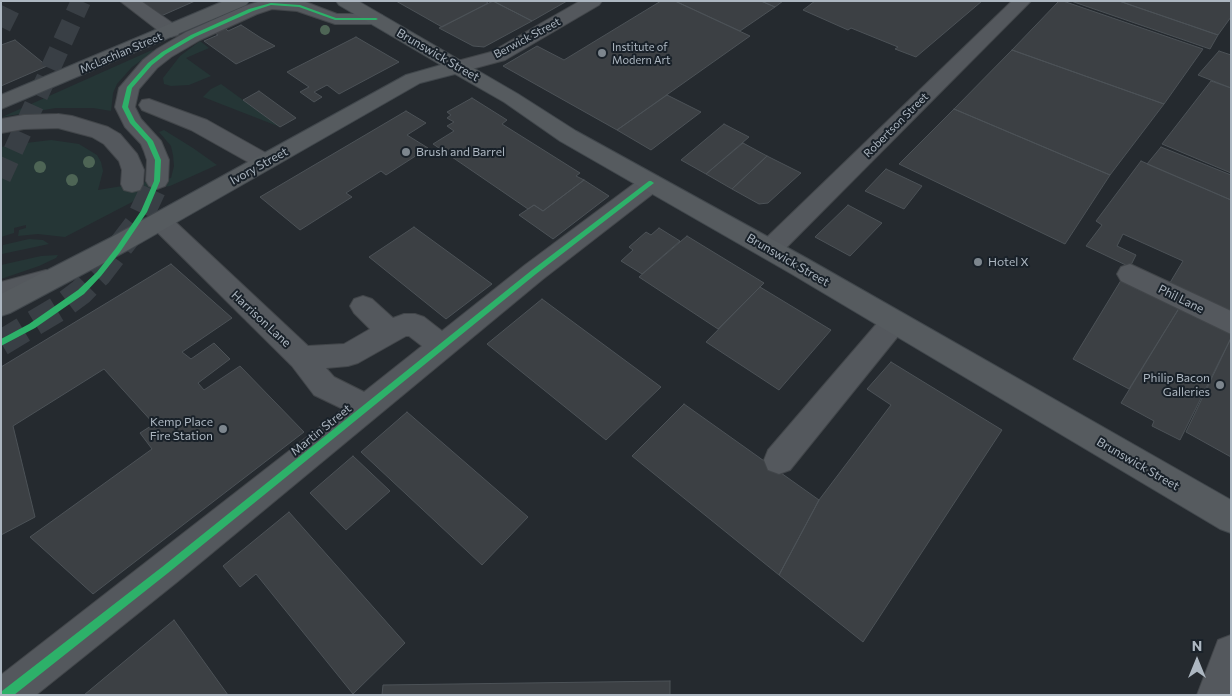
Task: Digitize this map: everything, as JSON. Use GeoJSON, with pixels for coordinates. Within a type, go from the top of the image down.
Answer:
{"type":"FeatureCollection","features":[{"type":"Feature","properties":{"kind":"main road","name":"McLachlan Street"},"geometry":{"type":"LineString","coordinates":[[1,103],[240,1]]}},
{"type":"Feature","properties":{"kind":"main road","name":"Brunswick Street"},"geometry":{"type":"LineString","coordinates":[[345,1],[511,98],[568,136],[770,249],[1231,518]]}},
{"type":"Feature","properties":{"kind":"main road","name":"Ivory Street"},"geometry":{"type":"LineString","coordinates":[[1,306],[160,221],[413,79],[457,66]]}},
{"type":"Feature","properties":{"kind":"street"},"geometry":{"type":"LineString","coordinates":[[129,1],[171,31]]}},
{"type":"Feature","properties":{"kind":"street","name":"Berwick Street"},"geometry":{"type":"LineString","coordinates":[[457,66],[498,56],[593,1]]}},
{"type":"Feature","properties":{"kind":"street","name":"Robertson Street"},"geometry":{"type":"LineString","coordinates":[[770,249],[1022,1]]}},
{"type":"Feature","properties":{"kind":"street"},"geometry":{"type":"LineString","coordinates":[[156,181],[158,160],[155,151],[150,141],[132,122],[125,107],[129,88],[150,64],[164,53],[193,36],[251,10],[271,4],[300,6],[335,19],[376,19]]}},
{"type":"Feature","properties":{"kind":"street"},"geometry":{"type":"LineString","coordinates":[[149,105],[199,125],[265,162]]}},
{"type":"Feature","properties":{"kind":"street"},"geometry":{"type":"LineString","coordinates":[[1,126],[24,122],[58,121],[86,126],[100,132],[112,139],[129,159],[134,170],[132,184]]}},
{"type":"Feature","properties":{"kind":"street","name":"Martin Street"},"geometry":{"type":"LineString","coordinates":[[6,695],[165,570],[546,261],[651,183]]}},
{"type":"Feature","properties":{"kind":"street","name":"Harrison Lane"},"geometry":{"type":"LineString","coordinates":[[160,221],[302,358],[324,386],[367,407]]}},
{"type":"Feature","properties":{"kind":"street","name":"Ivory Street"},"geometry":{"type":"LineString","coordinates":[[1,292],[64,273]]}},
{"type":"Feature","properties":{"kind":"street","name":"Phil Lane"},"geometry":{"type":"LineString","coordinates":[[1130,274],[1231,323]]}},
{"type":"Feature","properties":{"kind":"street"},"geometry":{"type":"LineString","coordinates":[[363,306],[389,331]]}},
{"type":"Feature","properties":{"kind":"street"},"geometry":{"type":"LineString","coordinates":[[779,460],[894,322]]}},
{"type":"Feature","properties":{"kind":"street"},"geometry":{"type":"LineString","coordinates":[[302,358],[348,355],[389,331],[404,325],[415,325],[441,346]]}},
{"type":"Feature","properties":{"kind":"street"},"geometry":{"type":"LineString","coordinates":[[1216,695],[1231,653]]}},
{"type":"Feature","properties":{"kind":"shaded area"},"geometry":{"type":"Polygon","coordinates":[[[200,41],[209,48],[186,58],[211,76],[189,85],[171,86],[164,84],[163,78],[180,56],[200,41]]]}},
{"type":"Feature","properties":{"kind":"shaded area"},"geometry":{"type":"Polygon","coordinates":[[[152,50],[155,51],[132,67],[117,84],[113,93],[111,111],[93,108],[56,108],[2,117],[152,50]]]}},
{"type":"Feature","properties":{"kind":"shaded area"},"geometry":{"type":"Polygon","coordinates":[[[221,84],[280,127],[203,97],[211,89],[221,84]]]}},
{"type":"Feature","properties":{"kind":"shaded area"},"geometry":{"type":"Polygon","coordinates":[[[164,130],[217,165],[170,186],[159,188],[65,237],[38,234],[18,236],[19,230],[26,228],[26,225],[14,228],[14,233],[1,237],[1,147],[51,140],[79,144],[97,155],[101,162],[103,171],[98,190],[171,178],[174,166],[173,155],[171,146],[159,132],[164,130]]]}},
{"type":"Feature","properties":{"kind":"shaded area"},"geometry":{"type":"Polygon","coordinates":[[[29,239],[43,240],[49,244],[2,254],[3,245],[29,239]]]}},
{"type":"Feature","properties":{"kind":"shaded area"},"geometry":{"type":"Polygon","coordinates":[[[58,255],[56,258],[39,266],[1,279],[1,265],[41,256],[58,255]]]}},
{"type":"Feature","properties":{"kind":"building"},"geometry":{"type":"Polygon","coordinates":[[[140,1],[195,1],[161,16],[140,1]]]}},
{"type":"Feature","properties":{"kind":"building"},"geometry":{"type":"Polygon","coordinates":[[[396,1],[485,1],[488,3],[442,27],[396,1]]]}},
{"type":"Feature","properties":{"kind":"building"},"geometry":{"type":"Polygon","coordinates":[[[493,1],[532,21],[484,47],[473,46],[439,28],[493,1]]]}},
{"type":"Feature","properties":{"kind":"building"},"geometry":{"type":"Polygon","coordinates":[[[493,1],[567,1],[532,21],[493,1]]]}},
{"type":"Feature","properties":{"kind":"building"},"geometry":{"type":"Polygon","coordinates":[[[661,1],[675,1],[750,36],[617,130],[503,66],[537,46],[564,60],[661,1]]]}},
{"type":"Feature","properties":{"kind":"building"},"geometry":{"type":"Polygon","coordinates":[[[675,1],[761,1],[775,7],[740,31],[675,1]]]}},
{"type":"Feature","properties":{"kind":"building"},"geometry":{"type":"Polygon","coordinates":[[[761,1],[783,1],[775,7],[761,1]]]}},
{"type":"Feature","properties":{"kind":"building"},"geometry":{"type":"Polygon","coordinates":[[[815,1],[982,1],[916,57],[895,49],[898,47],[851,28],[848,30],[803,10],[815,1]]]}},
{"type":"Feature","properties":{"kind":"building"},"geometry":{"type":"Polygon","coordinates":[[[1059,1],[1203,49],[1164,104],[1012,50],[1059,1]]]}},
{"type":"Feature","properties":{"kind":"building"},"geometry":{"type":"Polygon","coordinates":[[[1071,1],[1119,1],[1218,35],[1210,49],[1071,1]]]}},
{"type":"Feature","properties":{"kind":"building"},"geometry":{"type":"Polygon","coordinates":[[[1119,1],[1231,1],[1231,17],[1218,35],[1119,1]]]}},
{"type":"Feature","properties":{"kind":"building"},"geometry":{"type":"Polygon","coordinates":[[[241,25],[275,46],[236,64],[204,41],[218,35],[215,33],[225,28],[228,31],[241,25]]]}},
{"type":"Feature","properties":{"kind":"building"},"geometry":{"type":"Polygon","coordinates":[[[356,37],[399,62],[339,94],[327,85],[314,92],[322,97],[314,102],[300,92],[309,87],[287,72],[356,37]]]}},
{"type":"Feature","properties":{"kind":"building"},"geometry":{"type":"Polygon","coordinates":[[[15,40],[47,66],[1,86],[1,45],[15,40]]]}},
{"type":"Feature","properties":{"kind":"building"},"geometry":{"type":"Polygon","coordinates":[[[1012,50],[1164,104],[1110,175],[954,109],[1012,50]]]}},
{"type":"Feature","properties":{"kind":"building"},"geometry":{"type":"Polygon","coordinates":[[[1219,51],[1231,55],[1231,88],[1198,75],[1219,51]]]}},
{"type":"Feature","properties":{"kind":"building"},"geometry":{"type":"Polygon","coordinates":[[[1211,81],[1231,88],[1231,173],[1162,144],[1211,81]]]}},
{"type":"Feature","properties":{"kind":"building"},"geometry":{"type":"Polygon","coordinates":[[[259,91],[296,118],[280,127],[243,100],[259,91]]]}},
{"type":"Feature","properties":{"kind":"building"},"geometry":{"type":"Polygon","coordinates":[[[667,95],[701,112],[651,150],[617,130],[667,95]]]}},
{"type":"Feature","properties":{"kind":"building"},"geometry":{"type":"Polygon","coordinates":[[[472,98],[507,120],[502,124],[580,173],[576,176],[584,180],[543,211],[534,205],[528,209],[433,144],[454,131],[447,126],[454,122],[447,118],[451,115],[447,112],[472,98]]]}},
{"type":"Feature","properties":{"kind":"building"},"geometry":{"type":"Polygon","coordinates":[[[954,109],[1110,175],[1065,244],[899,164],[954,109]]]}},
{"type":"Feature","properties":{"kind":"building"},"geometry":{"type":"Polygon","coordinates":[[[406,111],[426,123],[407,135],[428,148],[386,175],[381,171],[346,193],[352,197],[300,230],[260,197],[406,111]]]}},
{"type":"Feature","properties":{"kind":"building"},"geometry":{"type":"Polygon","coordinates":[[[724,124],[749,137],[706,174],[681,160],[724,124]]]}},
{"type":"Feature","properties":{"kind":"building"},"geometry":{"type":"Polygon","coordinates":[[[743,143],[767,156],[732,189],[706,174],[743,143]]]}},
{"type":"Feature","properties":{"kind":"building"},"geometry":{"type":"Polygon","coordinates":[[[1161,147],[1231,175],[1231,200],[1147,164],[1161,147]]]}},
{"type":"Feature","properties":{"kind":"building"},"geometry":{"type":"Polygon","coordinates":[[[767,156],[801,173],[768,203],[759,204],[732,189],[767,156]]]}},
{"type":"Feature","properties":{"kind":"building"},"geometry":{"type":"Polygon","coordinates":[[[1141,161],[1231,200],[1231,317],[1168,286],[1183,261],[1123,234],[1117,246],[1136,255],[1130,267],[1086,246],[1102,225],[1096,221],[1141,161]]]}},
{"type":"Feature","properties":{"kind":"building"},"geometry":{"type":"Polygon","coordinates":[[[886,169],[922,186],[904,209],[865,191],[886,169]]]}},
{"type":"Feature","properties":{"kind":"building"},"geometry":{"type":"Polygon","coordinates":[[[584,180],[609,196],[553,239],[519,215],[534,205],[543,211],[584,180]]]}},
{"type":"Feature","properties":{"kind":"building"},"geometry":{"type":"Polygon","coordinates":[[[848,205],[882,223],[850,256],[815,237],[848,205]]]}},
{"type":"Feature","properties":{"kind":"building"},"geometry":{"type":"Polygon","coordinates":[[[414,227],[492,284],[446,319],[369,257],[414,227]]]}},
{"type":"Feature","properties":{"kind":"building"},"geometry":{"type":"Polygon","coordinates":[[[659,228],[680,241],[642,274],[621,261],[633,250],[629,247],[646,232],[651,235],[659,228]]]}},
{"type":"Feature","properties":{"kind":"building"},"geometry":{"type":"Polygon","coordinates":[[[687,236],[764,283],[718,329],[639,277],[687,236]]]}},
{"type":"Feature","properties":{"kind":"building","name":"Kemp Place Fire Station"},"geometry":{"type":"Polygon","coordinates":[[[171,264],[232,318],[182,352],[191,359],[214,343],[230,359],[198,383],[204,390],[240,366],[304,432],[93,594],[30,537],[152,449],[140,433],[154,424],[104,369],[13,426],[35,517],[1,535],[1,367],[171,264]]]}},
{"type":"Feature","properties":{"kind":"building"},"geometry":{"type":"Polygon","coordinates":[[[1123,277],[1181,305],[1129,389],[1073,359],[1123,277]]]}},
{"type":"Feature","properties":{"kind":"building"},"geometry":{"type":"Polygon","coordinates":[[[760,287],[831,330],[779,390],[706,342],[760,287]]]}},
{"type":"Feature","properties":{"kind":"building"},"geometry":{"type":"Polygon","coordinates":[[[542,299],[661,387],[606,440],[487,344],[542,299]]]}},
{"type":"Feature","properties":{"kind":"building"},"geometry":{"type":"Polygon","coordinates":[[[1181,305],[1231,332],[1231,338],[1180,440],[1152,426],[1154,421],[1121,403],[1181,305]]]}},
{"type":"Feature","properties":{"kind":"building","name":"Philip Bacon Galleries"},"geometry":{"type":"Polygon","coordinates":[[[1231,338],[1231,457],[1186,432],[1231,338]]]}},
{"type":"Feature","properties":{"kind":"building"},"geometry":{"type":"Polygon","coordinates":[[[891,362],[1002,430],[863,642],[779,575],[819,500],[891,405],[867,389],[891,362]]]}},
{"type":"Feature","properties":{"kind":"building"},"geometry":{"type":"Polygon","coordinates":[[[684,404],[819,500],[779,575],[632,456],[684,404]]]}},
{"type":"Feature","properties":{"kind":"building"},"geometry":{"type":"Polygon","coordinates":[[[407,412],[528,517],[482,565],[361,452],[407,412]]]}},
{"type":"Feature","properties":{"kind":"building"},"geometry":{"type":"Polygon","coordinates":[[[353,456],[390,491],[346,530],[310,493],[353,456]]]}},
{"type":"Feature","properties":{"kind":"building"},"geometry":{"type":"Polygon","coordinates":[[[289,512],[405,643],[353,694],[256,574],[240,587],[223,566],[289,512]]]}},
{"type":"Feature","properties":{"kind":"building"},"geometry":{"type":"Polygon","coordinates":[[[174,620],[228,695],[84,695],[174,620]]]}},
{"type":"Feature","properties":{"kind":"building"},"geometry":{"type":"Polygon","coordinates":[[[670,681],[670,695],[382,695],[383,685],[670,681]]]}},
{"type":"Feature","properties":{"kind":"tunnel"},"geometry":{"type":"LineString","coordinates":[[1,27],[14,1]]}},
{"type":"Feature","properties":{"kind":"tunnel"},"geometry":{"type":"LineString","coordinates":[[1,178],[81,1]]}},
{"type":"Feature","properties":{"kind":"tunnel"},"geometry":{"type":"LineString","coordinates":[[1,343],[61,307],[81,292],[99,274],[136,226],[157,181]]}},
{"type":"Feature","properties":{"kind":"cycle path"},"geometry":{"type":"LineString","coordinates":[[1,343],[32,326],[81,292],[99,274],[118,250],[144,212],[157,181],[158,160],[150,141],[132,122],[125,107],[129,88],[150,64],[164,53],[193,36],[251,10],[271,4],[300,6],[335,19],[376,19]]}},
{"type":"Feature","properties":{"kind":"cycle path"},"geometry":{"type":"LineString","coordinates":[[6,695],[165,570],[534,272],[651,183]]}},
{"type":"Feature","properties":{"kind":"place","name":"Institute of Modern Art"},"geometry":{"type":"Point","coordinates":[602,53]}},
{"type":"Feature","properties":{"kind":"place","name":"Brush and Barrel"},"geometry":{"type":"Point","coordinates":[406,152]}},
{"type":"Feature","properties":{"kind":"place","name":"Hotel X"},"geometry":{"type":"Point","coordinates":[978,262]}},
{"type":"Feature","properties":{"kind":"place","name":"Philip Bacon Galleries"},"geometry":{"type":"Point","coordinates":[1220,385]}},
{"type":"Feature","properties":{"kind":"place","name":"Kemp Place Fire Station"},"geometry":{"type":"Point","coordinates":[223,429]}}]}
